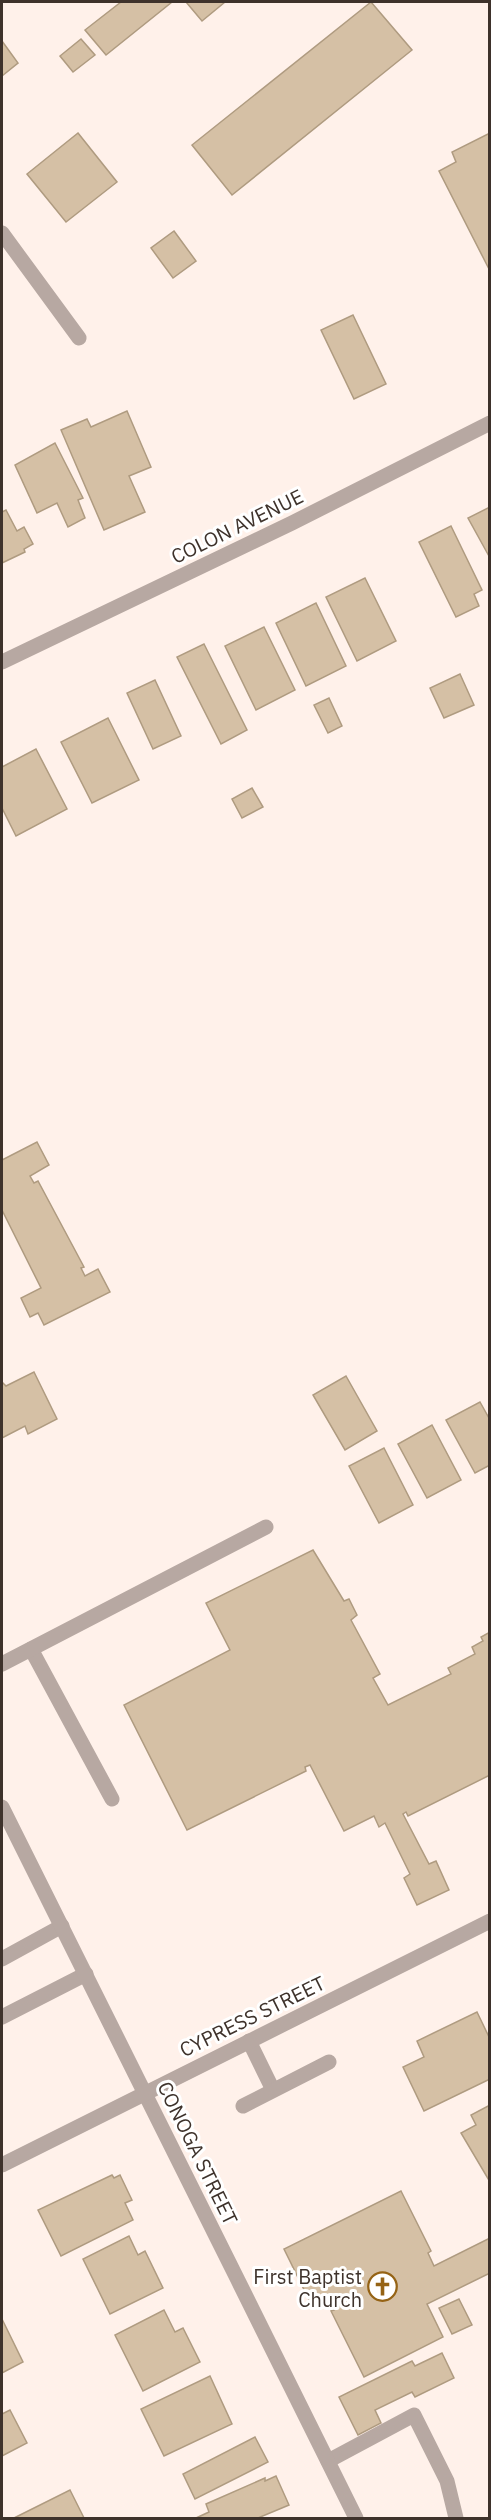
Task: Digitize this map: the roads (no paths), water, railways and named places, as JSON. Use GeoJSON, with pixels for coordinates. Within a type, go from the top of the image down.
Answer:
{"type":"FeatureCollection","features":[{"type":"Feature","properties":{"kind":"street"},"geometry":{"type":"LineString","coordinates":[[2,233],[79,338]]}},
{"type":"Feature","properties":{"kind":"street","name":"COLON AVENUE"},"geometry":{"type":"LineString","coordinates":[[2,662],[292,523],[489,423]]}},
{"type":"Feature","properties":{"kind":"street"},"geometry":{"type":"LineString","coordinates":[[2,1664],[266,1527]]}},
{"type":"Feature","properties":{"kind":"street"},"geometry":{"type":"LineString","coordinates":[[31,1648],[112,1799]]}},
{"type":"Feature","properties":{"kind":"street","name":"CONOGA STREET"},"geometry":{"type":"LineString","coordinates":[[2,1807],[146,2092],[212,2230],[356,2518]]}},
{"type":"Feature","properties":{"kind":"street","name":"CYPRESS STREET"},"geometry":{"type":"LineString","coordinates":[[2,2165],[489,1921]]}},
{"type":"Feature","properties":{"kind":"street"},"geometry":{"type":"LineString","coordinates":[[2,1959],[62,1926]]}},
{"type":"Feature","properties":{"kind":"street"},"geometry":{"type":"LineString","coordinates":[[2,2017],[86,1974]]}},
{"type":"Feature","properties":{"kind":"street"},"geometry":{"type":"LineString","coordinates":[[249,2041],[273,2090]]}},
{"type":"Feature","properties":{"kind":"street"},"geometry":{"type":"LineString","coordinates":[[243,2106],[329,2062]]}},
{"type":"Feature","properties":{"kind":"street"},"geometry":{"type":"LineString","coordinates":[[328,2461],[414,2415],[447,2481],[456,2518]]}},
{"type":"Feature","properties":{"kind":"place","name":"First Baptist Church"},"geometry":{"type":"Point","coordinates":[383,2287]}}]}
